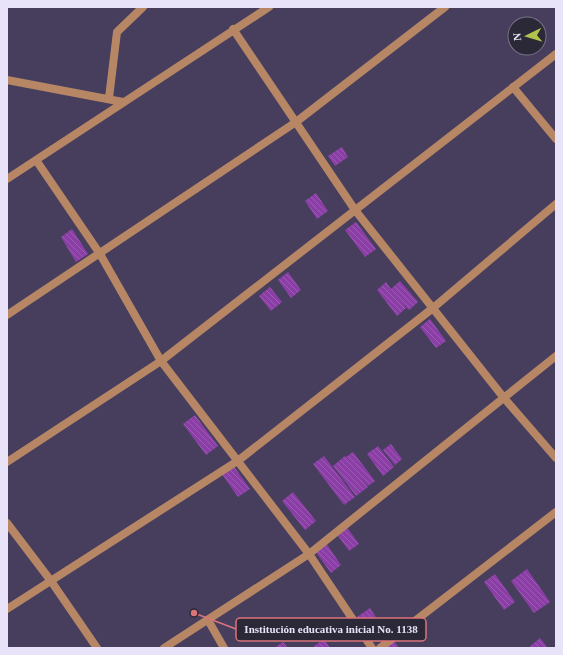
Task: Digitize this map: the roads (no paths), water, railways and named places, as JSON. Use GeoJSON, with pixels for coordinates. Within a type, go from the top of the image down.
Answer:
{"type":"FeatureCollection","features":[{"type":"Feature","properties":{"kind":"street"},"geometry":{"type":"LineString","coordinates":[[108,98],[117,32],[143,7]]}},
{"type":"Feature","properties":{"kind":"street"},"geometry":{"type":"LineString","coordinates":[[7,179],[268,7]]}},
{"type":"Feature","properties":{"kind":"street"},"geometry":{"type":"LineString","coordinates":[[7,315],[296,122],[445,7]]}},
{"type":"Feature","properties":{"kind":"street"},"geometry":{"type":"LineString","coordinates":[[233,29],[355,210],[504,398],[556,458]]}},
{"type":"Feature","properties":{"kind":"street"},"geometry":{"type":"LineString","coordinates":[[7,462],[161,361],[556,54]]}},
{"type":"Feature","properties":{"kind":"street"},"geometry":{"type":"LineString","coordinates":[[7,80],[123,102]]}},
{"type":"Feature","properties":{"kind":"street"},"geometry":{"type":"LineString","coordinates":[[513,87],[556,140]]}},
{"type":"Feature","properties":{"kind":"street"},"geometry":{"type":"LineString","coordinates":[[36,160],[100,254],[161,361],[309,554],[372,648]]}},
{"type":"Feature","properties":{"kind":"street"},"geometry":{"type":"LineString","coordinates":[[7,609],[238,460],[433,308],[556,204]]}},
{"type":"Feature","properties":{"kind":"street"},"geometry":{"type":"LineString","coordinates":[[164,648],[309,554],[556,356]]}},
{"type":"Feature","properties":{"kind":"street"},"geometry":{"type":"LineString","coordinates":[[380,648],[556,512]]}},
{"type":"Feature","properties":{"kind":"street"},"geometry":{"type":"LineString","coordinates":[[7,523],[51,581],[97,648]]}},
{"type":"Feature","properties":{"kind":"street"},"geometry":{"type":"LineString","coordinates":[[208,620],[224,648]]}},
{"type":"Feature","properties":{"kind":"place","name":"Institución educativa inicial No. 1138"},"geometry":{"type":"Point","coordinates":[194,613]}}]}
